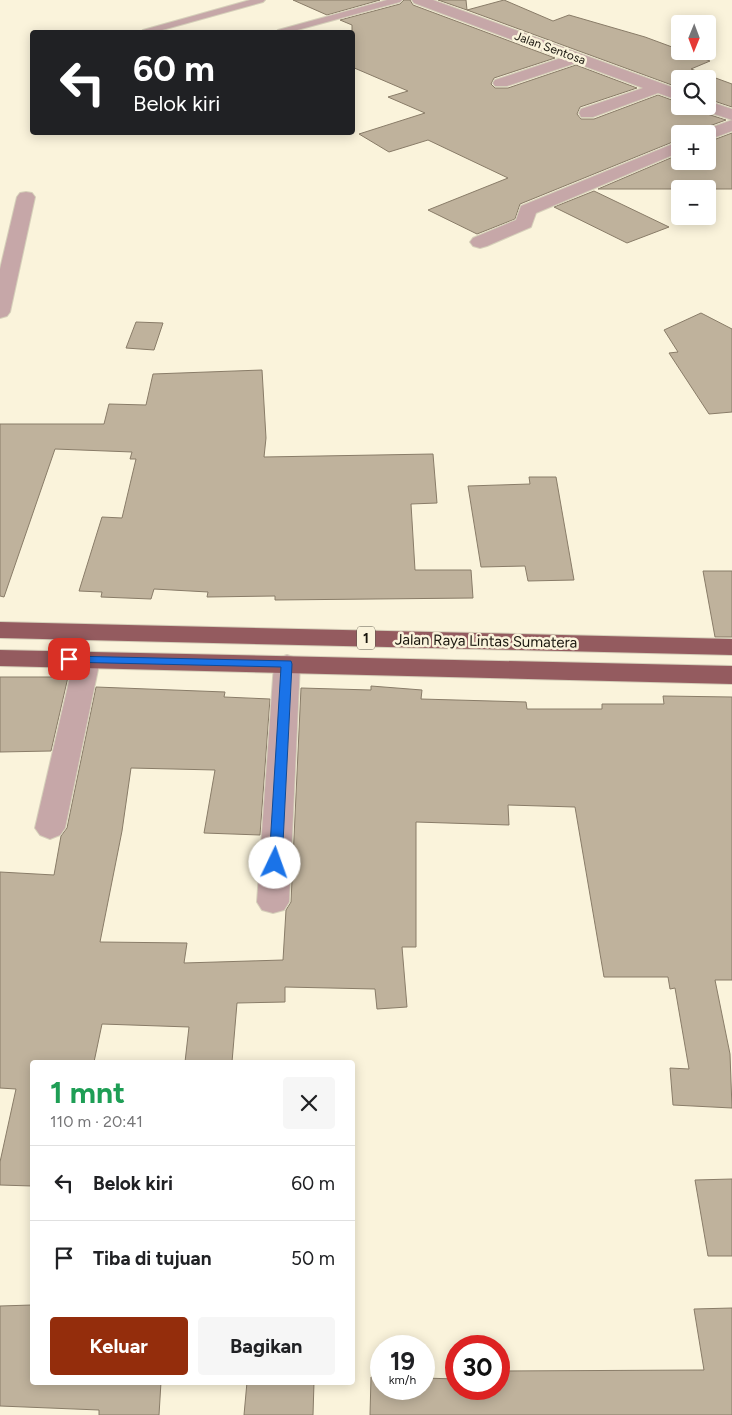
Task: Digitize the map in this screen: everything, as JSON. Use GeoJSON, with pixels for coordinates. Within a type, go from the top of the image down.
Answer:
{"type":"FeatureCollection","features":[{"type":"Feature","properties":{"kind":"highway","name":"Jalan Raya Lintas Sumatera"},"geometry":{"type":"LineString","coordinates":[[0,630],[732,647]]}},
{"type":"Feature","properties":{"kind":"highway","name":"Jalan Raya Lintas Sumatera"},"geometry":{"type":"LineString","coordinates":[[0,658],[732,675]]}},
{"type":"Feature","properties":{"kind":"street","name":"Jalan Sentosa"},"geometry":{"type":"LineString","coordinates":[[420,0],[671,93]]}},
{"type":"Feature","properties":{"kind":"street"},"geometry":{"type":"LineString","coordinates":[[501,83],[575,58]]}},
{"type":"Feature","properties":{"kind":"street"},"geometry":{"type":"LineString","coordinates":[[587,113],[658,88]]}},
{"type":"Feature","properties":{"kind":"street"},"geometry":{"type":"LineString","coordinates":[[716,109],[732,115]]}},
{"type":"Feature","properties":{"kind":"street"},"geometry":{"type":"LineString","coordinates":[[716,132],[732,125]]}},
{"type":"Feature","properties":{"kind":"street"},"geometry":{"type":"LineString","coordinates":[[480,242],[524,223],[528,210],[671,150]]}},
{"type":"Feature","properties":{"kind":"street"},"geometry":{"type":"LineString","coordinates":[[0,312],[26,197]]}},
{"type":"Feature","properties":{"kind":"street"},"geometry":{"type":"LineString","coordinates":[[50,828],[86,660]]}},
{"type":"Feature","properties":{"kind":"street"},"geometry":{"type":"LineString","coordinates":[[273,902],[287,664]]}},
{"type":"Feature","properties":{"kind":"lane"},"geometry":{"type":"LineString","coordinates":[[153,30],[260,0]]}},
{"type":"Feature","properties":{"kind":"lane"},"geometry":{"type":"LineString","coordinates":[[288,30],[397,0]]}},
{"type":"Feature","properties":{"kind":"building"},"geometry":{"type":"Polygon","coordinates":[[[293,0],[380,0],[327,15],[293,0]]]}},
{"type":"Feature","properties":{"kind":"building"},"geometry":{"type":"Polygon","coordinates":[[[404,0],[410,0],[413,5],[555,58],[494,78],[491,84],[495,88],[508,88],[576,65],[637,88],[580,107],[577,114],[581,119],[594,119],[658,95],[671,100],[671,115],[710,115],[726,120],[712,125],[671,125],[671,143],[520,204],[515,219],[477,234],[428,210],[508,178],[428,140],[389,152],[359,134],[425,113],[388,97],[408,91],[355,68],[355,30],[352,30],[352,25],[340,20],[400,4],[404,0]]]}},
{"type":"Feature","properties":{"kind":"building"},"geometry":{"type":"Polygon","coordinates":[[[438,0],[466,0],[467,10],[438,0]]]}},
{"type":"Feature","properties":{"kind":"building"},"geometry":{"type":"Polygon","coordinates":[[[504,0],[553,21],[569,15],[645,37],[671,47],[671,60],[710,61],[691,69],[694,70],[671,70],[671,85],[467,10],[504,0]]]}},
{"type":"Feature","properties":{"kind":"building"},"geometry":{"type":"Polygon","coordinates":[[[716,78],[732,84],[732,107],[716,102],[716,78]]]}},
{"type":"Feature","properties":{"kind":"building"},"geometry":{"type":"Polygon","coordinates":[[[732,133],[732,189],[716,189],[716,180],[671,180],[671,189],[598,189],[671,158],[671,170],[716,170],[716,139],[732,133]]]}},
{"type":"Feature","properties":{"kind":"building"},"geometry":{"type":"Polygon","coordinates":[[[594,191],[669,227],[627,243],[554,207],[594,191]]]}},
{"type":"Feature","properties":{"kind":"building"},"geometry":{"type":"Polygon","coordinates":[[[701,313],[732,329],[732,412],[709,414],[669,353],[678,352],[664,330],[701,313]]]}},
{"type":"Feature","properties":{"kind":"building"},"geometry":{"type":"Polygon","coordinates":[[[136,322],[163,323],[154,350],[126,348],[136,322]]]}},
{"type":"Feature","properties":{"kind":"building"},"geometry":{"type":"Polygon","coordinates":[[[262,370],[266,438],[264,457],[433,454],[437,503],[411,504],[415,570],[471,570],[473,598],[275,600],[275,596],[207,597],[208,592],[154,589],[151,599],[101,597],[102,592],[79,591],[102,517],[122,518],[136,459],[130,459],[132,452],[55,449],[4,597],[0,596],[0,424],[104,424],[109,404],[146,405],[153,374],[262,370]]]}},
{"type":"Feature","properties":{"kind":"building"},"geometry":{"type":"Polygon","coordinates":[[[529,477],[556,477],[574,580],[528,581],[525,566],[481,567],[468,486],[530,484],[529,477]]]}},
{"type":"Feature","properties":{"kind":"building"},"geometry":{"type":"Polygon","coordinates":[[[703,571],[732,571],[732,637],[715,637],[703,571]]]}},
{"type":"Feature","properties":{"kind":"building"},"geometry":{"type":"Polygon","coordinates":[[[0,677],[68,677],[51,751],[0,752],[0,677]]]}},
{"type":"Feature","properties":{"kind":"building"},"geometry":{"type":"Polygon","coordinates":[[[371,686],[422,690],[421,699],[526,702],[527,709],[602,709],[602,704],[664,704],[663,696],[732,697],[732,980],[715,980],[730,1054],[732,1108],[673,1105],[670,1068],[689,1069],[675,988],[670,989],[668,977],[604,977],[575,807],[508,805],[509,825],[416,822],[416,947],[402,947],[407,1007],[377,1009],[375,989],[285,987],[285,1002],[237,1003],[232,1060],[185,1060],[189,1027],[102,1024],[94,1060],[30,1060],[30,1186],[0,1185],[0,1162],[16,1089],[0,1088],[0,872],[54,875],[61,836],[67,828],[96,687],[225,692],[224,697],[270,699],[260,835],[204,833],[215,770],[131,768],[122,831],[100,942],[187,943],[184,963],[283,960],[286,910],[291,902],[301,688],[371,690],[371,686]]]}},
{"type":"Feature","properties":{"kind":"building"},"geometry":{"type":"Polygon","coordinates":[[[732,1179],[732,1256],[708,1256],[695,1180],[732,1179]]]}},
{"type":"Feature","properties":{"kind":"building"},"geometry":{"type":"Polygon","coordinates":[[[30,1305],[30,1385],[161,1385],[159,1415],[99,1415],[99,1410],[0,1406],[0,1306],[30,1305]]]}},
{"type":"Feature","properties":{"kind":"building"},"geometry":{"type":"Polygon","coordinates":[[[732,1308],[732,1415],[370,1415],[370,1400],[435,1400],[435,1378],[445,1379],[445,1400],[510,1400],[510,1371],[704,1370],[694,1309],[732,1308]]]}},
{"type":"Feature","properties":{"kind":"building"},"geometry":{"type":"Polygon","coordinates":[[[247,1385],[314,1385],[313,1415],[244,1415],[247,1385]]]}},
{"type":"Feature","properties":{"kind":"route"},"geometry":{"type":"LineString","coordinates":[[69,659],[287,664],[275,863]]}}]}
